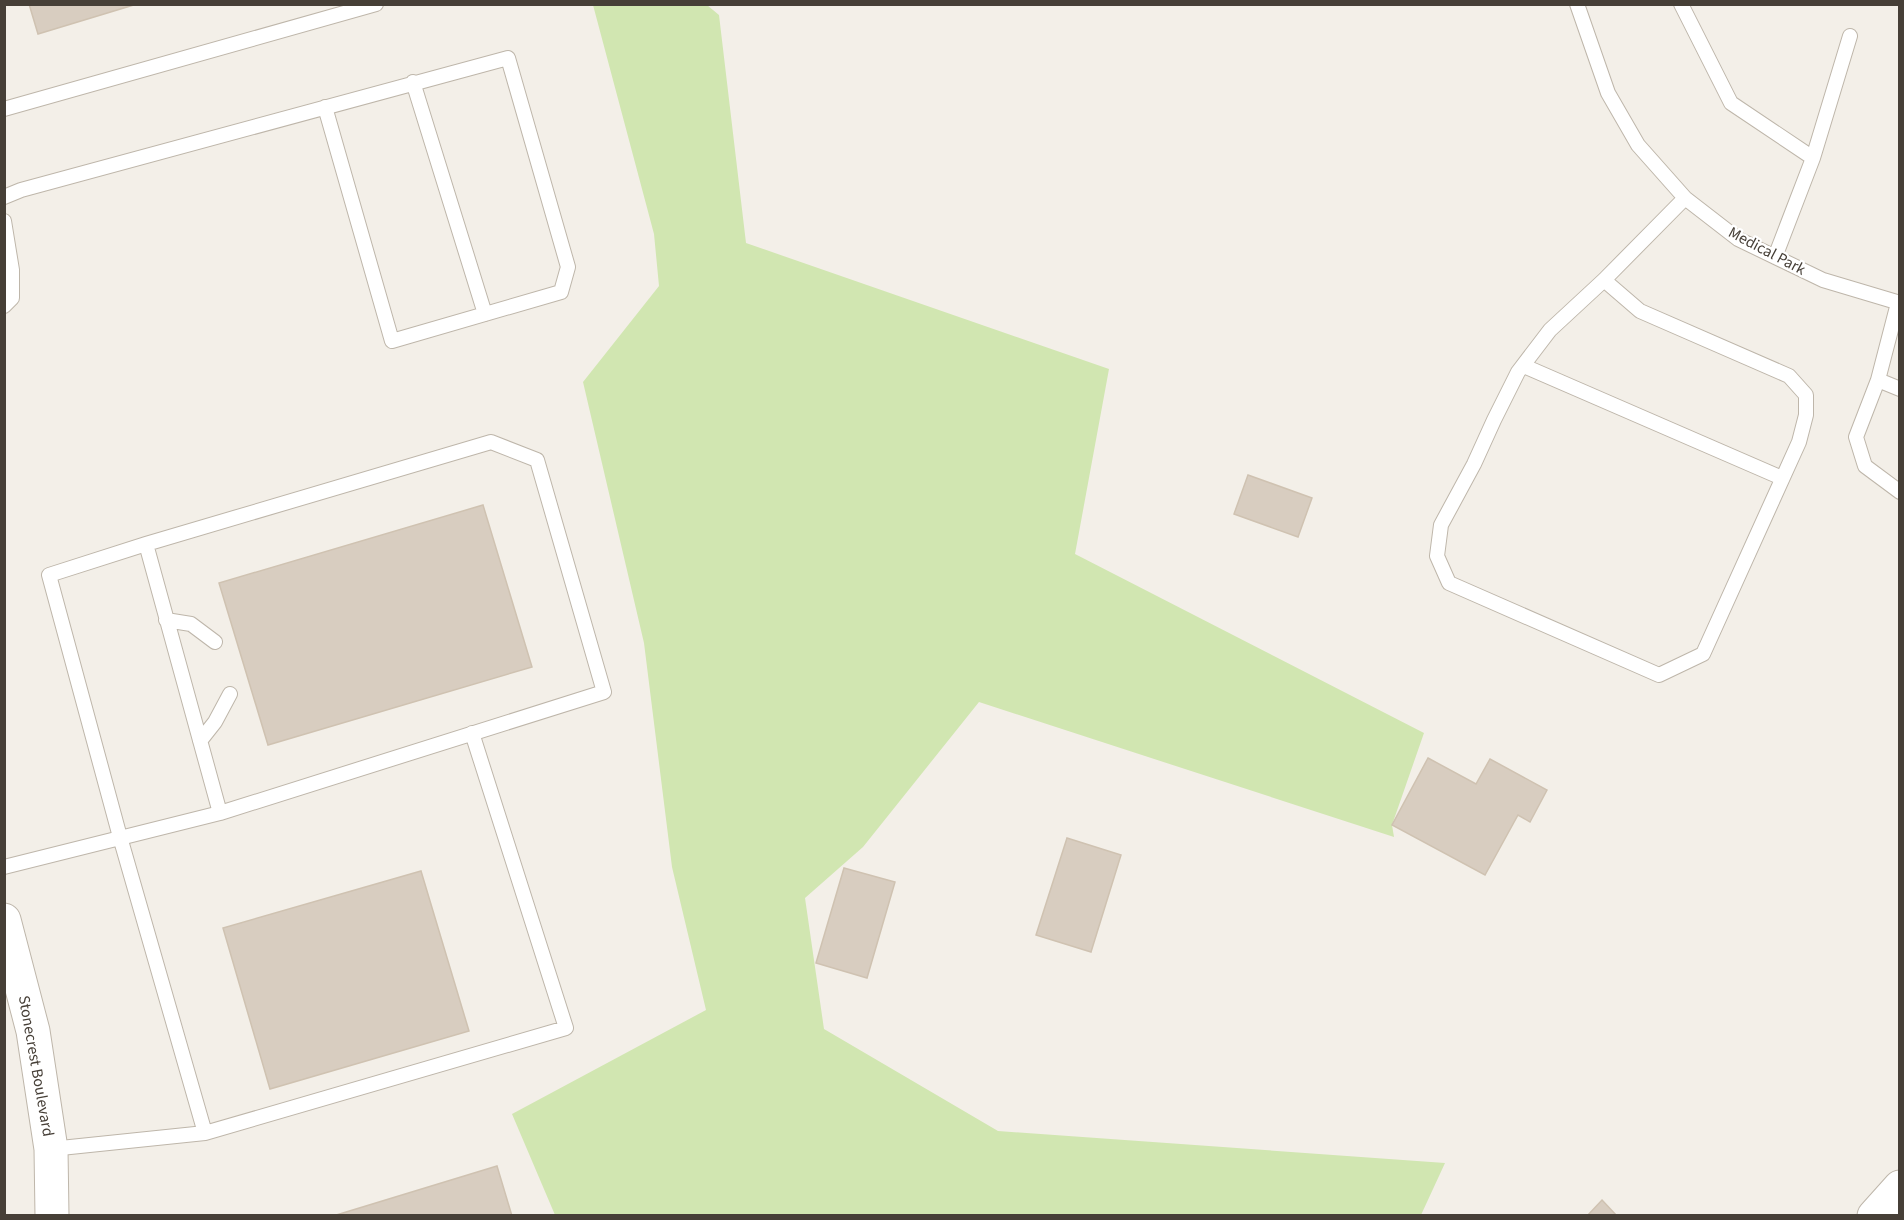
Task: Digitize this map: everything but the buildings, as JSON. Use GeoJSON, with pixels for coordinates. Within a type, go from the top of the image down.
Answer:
{"type":"FeatureCollection","features":[{"type":"Feature","properties":{"kind":"street","name":"Stonecrest Boulevard"},"geometry":{"type":"LineString","coordinates":[[4,920],[33,1031],[51,1149],[52,1215]]}},
{"type":"Feature","properties":{"kind":"street"},"geometry":{"type":"LineString","coordinates":[[1874,1215],[1899,1187]]}},
{"type":"Feature","properties":{"kind":"lane"},"geometry":{"type":"LineString","coordinates":[[4,109],[376,4]]}},
{"type":"Feature","properties":{"kind":"lane","name":"Medical Park"},"geometry":{"type":"LineString","coordinates":[[1577,4],[1608,93],[1638,145],[1684,198],[1738,239],[1823,280],[1899,303]]}},
{"type":"Feature","properties":{"kind":"lane"},"geometry":{"type":"LineString","coordinates":[[1681,4],[1731,103],[1813,158]]}},
{"type":"Feature","properties":{"kind":"lane"},"geometry":{"type":"LineString","coordinates":[[1775,257],[1813,158],[1850,36]]}},
{"type":"Feature","properties":{"kind":"lane"},"geometry":{"type":"LineString","coordinates":[[4,197],[21,190],[413,82],[508,58],[568,267],[561,292],[392,341],[325,107]]}},
{"type":"Feature","properties":{"kind":"lane"},"geometry":{"type":"LineString","coordinates":[[413,82],[485,314]]}},
{"type":"Feature","properties":{"kind":"lane"},"geometry":{"type":"LineString","coordinates":[[1604,280],[1640,310],[1789,376],[1806,395],[1806,416],[1798,442],[1703,654],[1659,675],[1449,583],[1437,556],[1441,525],[1474,464],[1518,372],[1550,330],[1604,280],[1684,198]]}},
{"type":"Feature","properties":{"kind":"lane"},"geometry":{"type":"LineString","coordinates":[[4,221],[12,270],[12,298],[4,306]]}},
{"type":"Feature","properties":{"kind":"lane"},"geometry":{"type":"LineString","coordinates":[[1899,303],[1878,380],[1856,437],[1865,465],[1899,492]]}},
{"type":"Feature","properties":{"kind":"lane"},"geometry":{"type":"LineString","coordinates":[[1524,366],[1782,478]]}},
{"type":"Feature","properties":{"kind":"lane"},"geometry":{"type":"LineString","coordinates":[[1878,380],[1899,389]]}},
{"type":"Feature","properties":{"kind":"lane"},"geometry":{"type":"LineString","coordinates":[[4,867],[120,837],[220,813],[604,692],[537,460],[490,442],[146,544],[49,576],[120,837],[204,1133]]}},
{"type":"Feature","properties":{"kind":"lane"},"geometry":{"type":"LineString","coordinates":[[146,544],[220,813]]}},
{"type":"Feature","properties":{"kind":"lane"},"geometry":{"type":"LineString","coordinates":[[166,620],[191,624],[215,642]]}},
{"type":"Feature","properties":{"kind":"lane"},"geometry":{"type":"LineString","coordinates":[[200,741],[215,722],[230,694]]}},
{"type":"Feature","properties":{"kind":"lane"},"geometry":{"type":"LineString","coordinates":[[51,1149],[204,1133],[566,1028],[472,733]]}},
{"type":"Feature","properties":{"kind":"green space"},"geometry":{"type":"Polygon","coordinates":[[[593,5],[707,5],[719,15],[746,243],[1109,369],[1075,554],[1424,733],[1392,825],[1394,837],[979,702],[863,847],[805,898],[824,1029],[998,1131],[1445,1163],[1421,1215],[555,1215],[512,1114],[706,1010],[672,867],[644,643],[583,382],[659,286],[654,234],[593,5]]]}}]}
